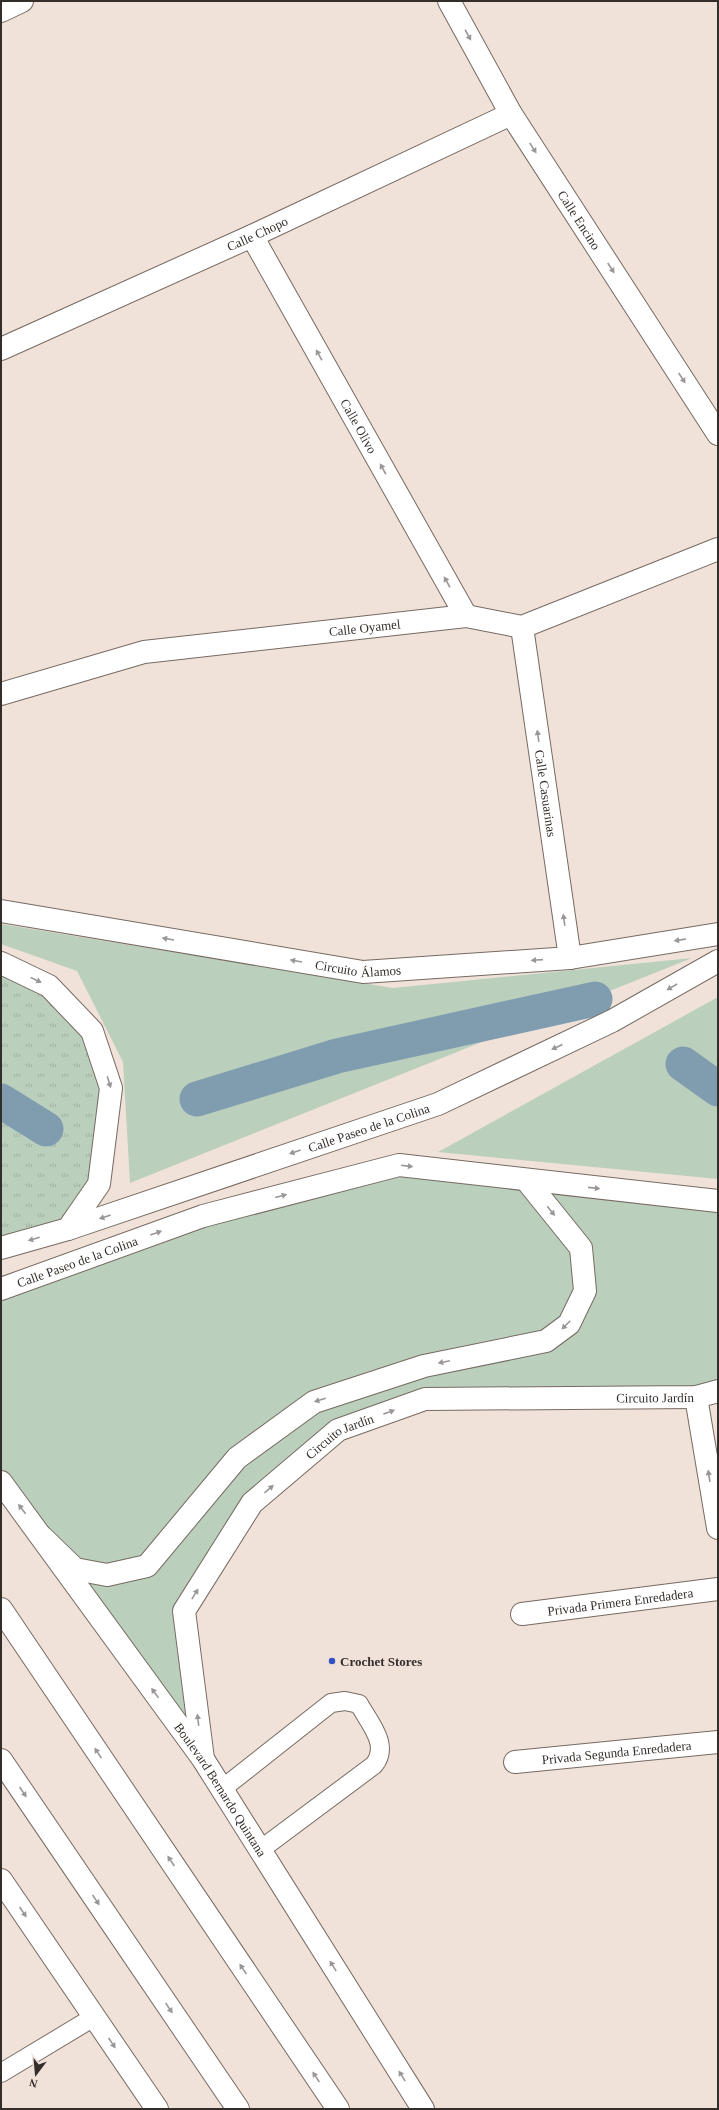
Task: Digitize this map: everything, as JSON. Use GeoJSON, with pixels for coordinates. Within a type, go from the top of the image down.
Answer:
{"type":"FeatureCollection","features":[{"type":"Feature","properties":{"kind":"street"},"geometry":{"type":"LineString","coordinates":[[1,11],[22,1]]}},
{"type":"Feature","properties":{"kind":"street","name":"Calle Encino"},"geometry":{"type":"LineString","coordinates":[[449,1],[511,114],[718,434]]}},
{"type":"Feature","properties":{"kind":"street","name":"Calle Chopo"},"geometry":{"type":"LineString","coordinates":[[1,349],[252,236],[511,114]]}},
{"type":"Feature","properties":{"kind":"street","name":"Calle Olivo"},"geometry":{"type":"LineString","coordinates":[[252,236],[466,616]]}},
{"type":"Feature","properties":{"kind":"street"},"geometry":{"type":"LineString","coordinates":[[522,627],[718,549]]}},
{"type":"Feature","properties":{"kind":"street","name":"Calle Oyamel"},"geometry":{"type":"LineString","coordinates":[[1,694],[144,652],[466,616],[522,627]]}},
{"type":"Feature","properties":{"kind":"street","name":"Calle Casuarinas"},"geometry":{"type":"LineString","coordinates":[[522,627],[570,958]]}},
{"type":"Feature","properties":{"kind":"street","name":"Circuito Álamos"},"geometry":{"type":"LineString","coordinates":[[1,911],[363,972],[570,958],[718,934]]}},
{"type":"Feature","properties":{"kind":"street","name":"Calle Paseo de la Colina"},"geometry":{"type":"LineString","coordinates":[[1,1248],[68,1229],[438,1104],[612,1021],[718,961]]}},
{"type":"Feature","properties":{"kind":"street"},"geometry":{"type":"LineString","coordinates":[[1,963],[49,986],[92,1031],[111,1088],[99,1184],[68,1229]]}},
{"type":"Feature","properties":{"kind":"street","name":"Calle Paseo de la Colina"},"geometry":{"type":"LineString","coordinates":[[1,1290],[203,1216],[400,1165],[527,1181],[718,1201]]}},
{"type":"Feature","properties":{"kind":"street"},"geometry":{"type":"LineString","coordinates":[[42,1537],[75,1569],[107,1575],[147,1566],[237,1458],[314,1402],[424,1366],[546,1341],[569,1324],[585,1291],[581,1248],[527,1181]]}},
{"type":"Feature","properties":{"kind":"street","name":"Circuito Jardín"},"geometry":{"type":"LineString","coordinates":[[203,1759],[184,1611],[252,1503],[338,1430],[425,1399],[696,1397],[718,1391]]}},
{"type":"Feature","properties":{"kind":"street"},"geometry":{"type":"LineString","coordinates":[[696,1397],[718,1528]]}},
{"type":"Feature","properties":{"kind":"street","name":"Boulevard Bernardo Quintana"},"geometry":{"type":"LineString","coordinates":[[1,1482],[203,1759],[423,2109]]}},
{"type":"Feature","properties":{"kind":"street","name":"Privada Primera Enredadera"},"geometry":{"type":"LineString","coordinates":[[522,1614],[718,1589]]}},
{"type":"Feature","properties":{"kind":"street"},"geometry":{"type":"LineString","coordinates":[[1,1609],[338,2109]]}},
{"type":"Feature","properties":{"kind":"street","name":"Privada Segunda Enredadera"},"geometry":{"type":"LineString","coordinates":[[515,1762],[718,1742]]}},
{"type":"Feature","properties":{"kind":"street"},"geometry":{"type":"LineString","coordinates":[[1,1760],[238,2109]]}},
{"type":"Feature","properties":{"kind":"street"},"geometry":{"type":"LineString","coordinates":[[1,1880],[154,2108]]}},
{"type":"Feature","properties":{"kind":"lane"},"geometry":{"type":"LineString","coordinates":[[222,1789],[331,1703],[345,1701],[359,1704],[381,1744],[380,1757],[374,1765],[260,1850]]}},
{"type":"Feature","properties":{"kind":"lane"},"geometry":{"type":"LineString","coordinates":[[1,2073],[94,2017]]}},
{"type":"Feature","properties":{"kind":"green space"},"geometry":{"type":"Polygon","coordinates":[[[1,924],[393,988],[692,958],[130,1183],[123,1062],[77,971],[1,944],[1,924]]]}},
{"type":"Feature","properties":{"kind":"green space"},"geometry":{"type":"Polygon","coordinates":[[[1,963],[92,1031],[111,1088],[99,1184],[68,1229],[1,1248],[1,963]]]}},
{"type":"Feature","properties":{"kind":"green space"},"geometry":{"type":"Polygon","coordinates":[[[718,997],[718,1179],[438,1152],[718,997]]]}},
{"type":"Feature","properties":{"kind":"green space"},"geometry":{"type":"Polygon","coordinates":[[[399,1165],[718,1201],[718,1391],[425,1399],[338,1430],[252,1503],[184,1611],[203,1759],[1,1482],[1,1289],[399,1165]]]}},
{"type":"Feature","properties":{"kind":"waterway"},"geometry":{"type":"LineString","coordinates":[[197,1099],[337,1056],[595,999]]}},
{"type":"Feature","properties":{"kind":"waterway"},"geometry":{"type":"LineString","coordinates":[[683,1064],[718,1089]]}},
{"type":"Feature","properties":{"kind":"waterway"},"geometry":{"type":"LineString","coordinates":[[1,1101],[46,1129]]}},
{"type":"Feature","properties":{"kind":"place","name":"Crochet Stores"},"geometry":{"type":"Point","coordinates":[332,1661]}}]}
